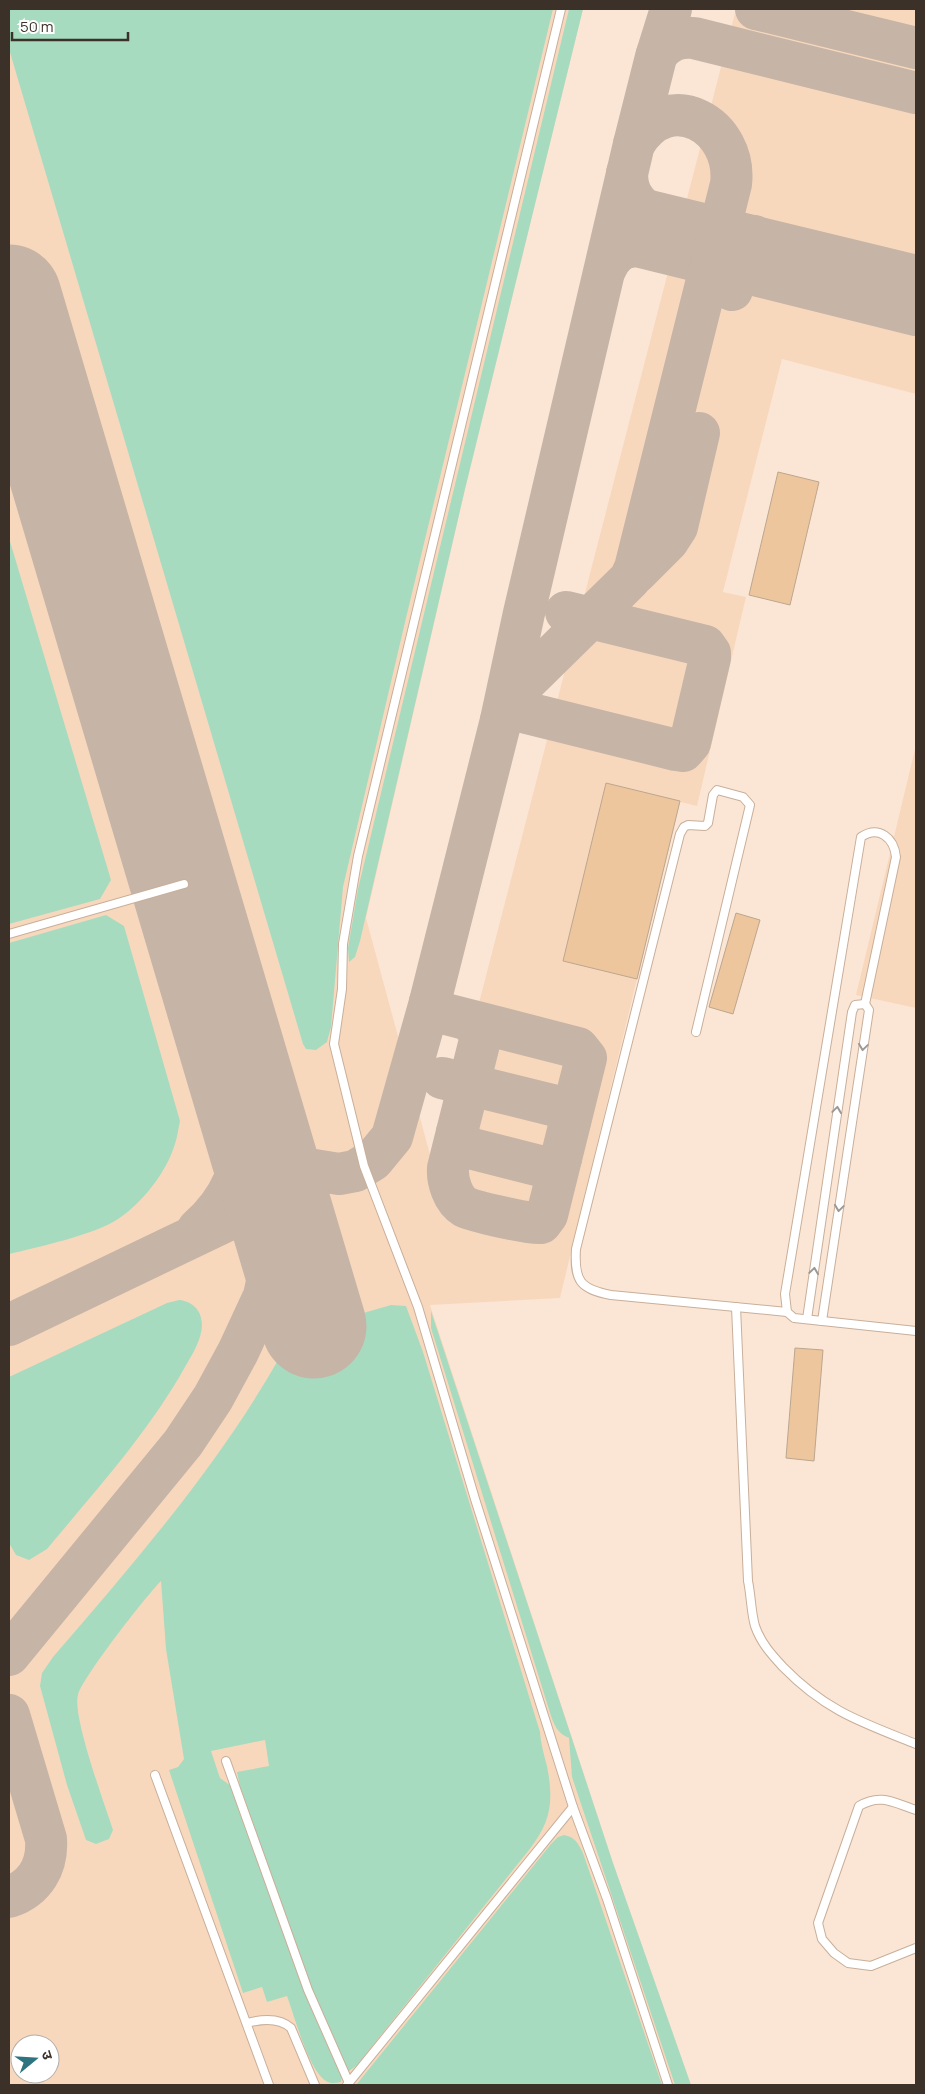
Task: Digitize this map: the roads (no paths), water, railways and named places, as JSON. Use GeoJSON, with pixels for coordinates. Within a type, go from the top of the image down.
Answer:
{"type":"FeatureCollection","features":[{"type":"Feature","properties":{"kind":"lane"},"geometry":{"type":"LineString","coordinates":[[561,9],[358,856],[343,944],[342,989],[334,1044],[364,1166],[418,1307],[475,1499],[573,1807],[612,1915],[668,2085]]}},
{"type":"Feature","properties":{"kind":"lane"},"geometry":{"type":"LineString","coordinates":[[696,1032],[750,805],[742,797],[717,790],[714,795],[708,823],[704,826],[688,825],[684,827],[680,834],[576,1249],[575,1265],[579,1282],[590,1291],[611,1295],[787,1312],[794,1318],[916,1331]]}},
{"type":"Feature","properties":{"kind":"lane"},"geometry":{"type":"LineString","coordinates":[[787,1312],[785,1294],[861,837],[868,832],[876,832],[888,836],[894,846],[896,857],[865,1004],[869,1010],[822,1321]]}},
{"type":"Feature","properties":{"kind":"lane"},"geometry":{"type":"LineString","coordinates":[[9,934],[184,884]]}},
{"type":"Feature","properties":{"kind":"lane"},"geometry":{"type":"LineString","coordinates":[[808,1320],[852,1012],[855,1005],[865,1004]]}},
{"type":"Feature","properties":{"kind":"lane"},"geometry":{"type":"LineString","coordinates":[[736,1307],[748,1581],[758,1631],[763,1644],[777,1660],[822,1702],[849,1718],[916,1744]]}},
{"type":"Feature","properties":{"kind":"lane"},"geometry":{"type":"LineString","coordinates":[[226,1761],[302,1973],[348,2084],[573,1807]]}},
{"type":"Feature","properties":{"kind":"lane"},"geometry":{"type":"LineString","coordinates":[[155,1775],[248,2023],[269,2085]]}},
{"type":"Feature","properties":{"kind":"lane"},"geometry":{"type":"LineString","coordinates":[[916,1810],[882,1798],[870,1799],[859,1806],[818,1922],[822,1939],[834,1954],[848,1963],[871,1966],[916,1948]]}},
{"type":"Feature","properties":{"kind":"lane"},"geometry":{"type":"LineString","coordinates":[[248,2023],[273,2020],[284,2022],[291,2028],[315,2085]]}}]}
